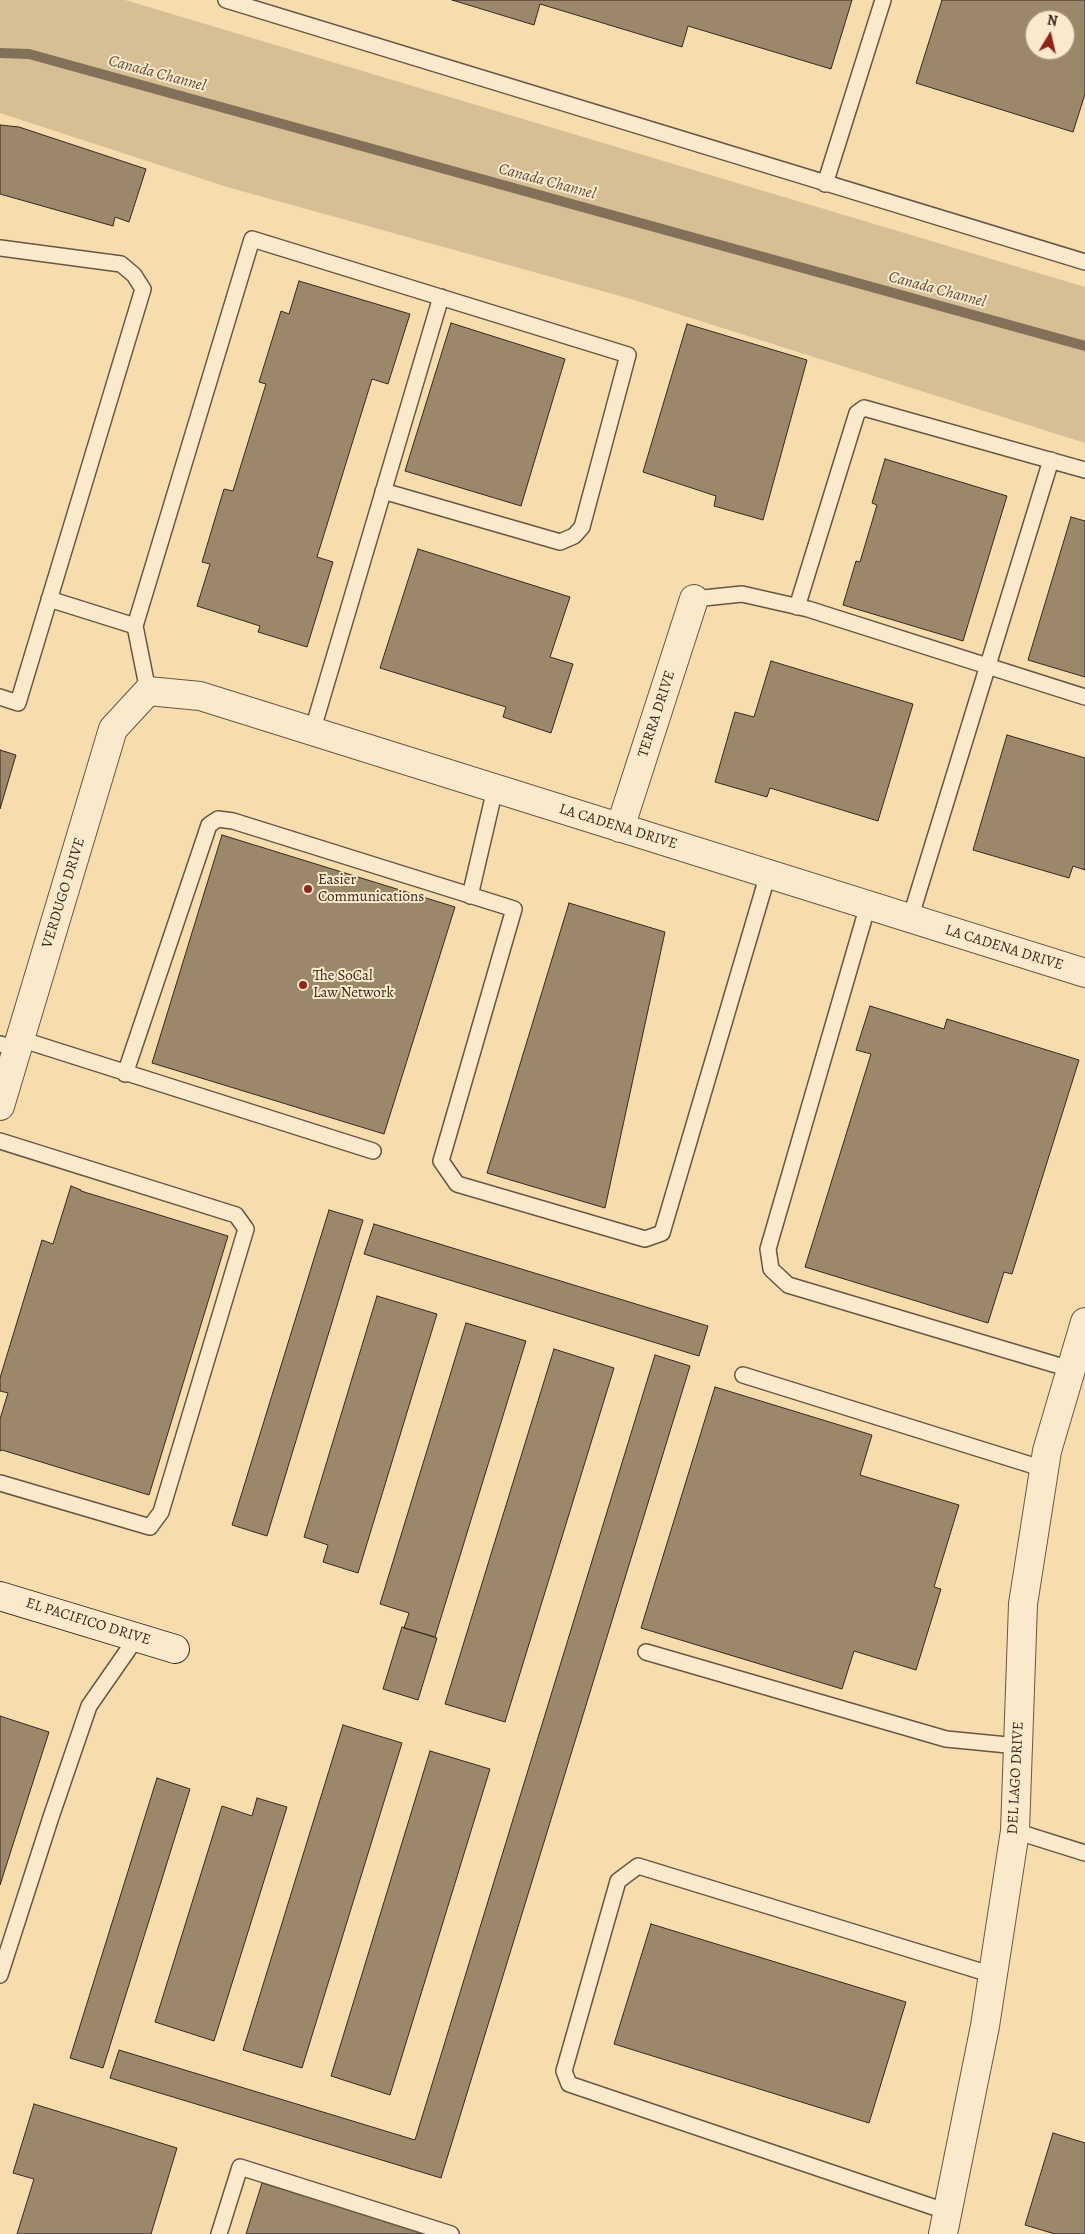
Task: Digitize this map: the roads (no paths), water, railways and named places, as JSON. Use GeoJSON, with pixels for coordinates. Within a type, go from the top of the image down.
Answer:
{"type":"FeatureCollection","features":[{"type":"Feature","properties":{"kind":"street","name":"TERRA DRIVE"},"geometry":{"type":"LineString","coordinates":[[620,828],[694,599]]}},
{"type":"Feature","properties":{"kind":"street","name":"LA CADENA DRIVE"},"geometry":{"type":"LineString","coordinates":[[148,692],[200,696],[1085,973]]}},
{"type":"Feature","properties":{"kind":"street","name":"VERDUGO DRIVE"},"geometry":{"type":"LineString","coordinates":[[0,1106],[12,1044],[114,729],[148,692]]}},
{"type":"Feature","properties":{"kind":"street","name":"DEL LAGO DRIVE"},"geometry":{"type":"LineString","coordinates":[[946,2223],[985,2026],[1015,1831],[1023,1604],[1047,1451],[1085,1322]]}},
{"type":"Feature","properties":{"kind":"street","name":"EL PACIFICO DRIVE"},"geometry":{"type":"LineString","coordinates":[[0,1596],[175,1648]]}},
{"type":"Feature","properties":{"kind":"lane"},"geometry":{"type":"LineString","coordinates":[[226,0],[1085,262]]}},
{"type":"Feature","properties":{"kind":"lane"},"geometry":{"type":"LineString","coordinates":[[825,184],[883,0]]}},
{"type":"Feature","properties":{"kind":"lane"},"geometry":{"type":"LineString","coordinates":[[148,692],[135,626],[252,239],[628,355],[582,527],[574,536],[560,542],[383,491]]}},
{"type":"Feature","properties":{"kind":"lane"},"geometry":{"type":"LineString","coordinates":[[0,248],[121,264],[134,275],[143,289],[18,703],[0,697]]}},
{"type":"Feature","properties":{"kind":"lane"},"geometry":{"type":"LineString","coordinates":[[312,732],[441,297]]}},
{"type":"Feature","properties":{"kind":"lane"},"geometry":{"type":"LineString","coordinates":[[798,607],[857,413],[864,408],[1085,470]]}},
{"type":"Feature","properties":{"kind":"lane"},"geometry":{"type":"LineString","coordinates":[[910,918],[1051,460]]}},
{"type":"Feature","properties":{"kind":"lane"},"geometry":{"type":"LineString","coordinates":[[694,599],[742,594],[798,607],[1085,697]]}},
{"type":"Feature","properties":{"kind":"lane"},"geometry":{"type":"LineString","coordinates":[[49,599],[135,626]]}},
{"type":"Feature","properties":{"kind":"lane"},"geometry":{"type":"LineString","coordinates":[[470,896],[495,789]]}},
{"type":"Feature","properties":{"kind":"lane"},"geometry":{"type":"LineString","coordinates":[[125,1074],[209,824],[218,819],[242,824],[514,909],[441,1161],[457,1184],[646,1239],[662,1233],[768,874]]}},
{"type":"Feature","properties":{"kind":"lane"},"geometry":{"type":"LineString","coordinates":[[868,905],[768,1249],[771,1269],[788,1285],[1070,1369]]}},
{"type":"Feature","properties":{"kind":"lane"},"geometry":{"type":"LineString","coordinates":[[12,1044],[125,1074],[373,1151]]}},
{"type":"Feature","properties":{"kind":"lane"},"geometry":{"type":"LineString","coordinates":[[0,1141],[236,1215],[246,1230],[161,1512],[150,1527],[0,1484]]}},
{"type":"Feature","properties":{"kind":"lane"},"geometry":{"type":"LineString","coordinates":[[743,1375],[1044,1469]]}},
{"type":"Feature","properties":{"kind":"lane"},"geometry":{"type":"LineString","coordinates":[[0,1975],[89,1706],[137,1637]]}},
{"type":"Feature","properties":{"kind":"lane"},"geometry":{"type":"LineString","coordinates":[[646,1652],[946,1739],[1018,1746]]}},
{"type":"Feature","properties":{"kind":"lane"},"geometry":{"type":"LineString","coordinates":[[1015,1831],[1085,1853]]}},
{"type":"Feature","properties":{"kind":"lane"},"geometry":{"type":"LineString","coordinates":[[946,2223],[569,2084],[564,2072],[618,1881],[638,1866],[993,1976]]}},
{"type":"Feature","properties":{"kind":"lane"},"geometry":{"type":"LineString","coordinates":[[219,2234],[240,2166],[451,2234]]}},
{"type":"Feature","properties":{"kind":"waterway","name":"Canada Channel"},"geometry":{"type":"LineString","coordinates":[[0,53],[29,54],[1085,346]]}},
{"type":"Feature","properties":{"kind":"place","name":"Easier Communications"},"geometry":{"type":"Point","coordinates":[308,889]}},
{"type":"Feature","properties":{"kind":"place","name":"The SoCal Law Network"},"geometry":{"type":"Point","coordinates":[303,985]}}]}
